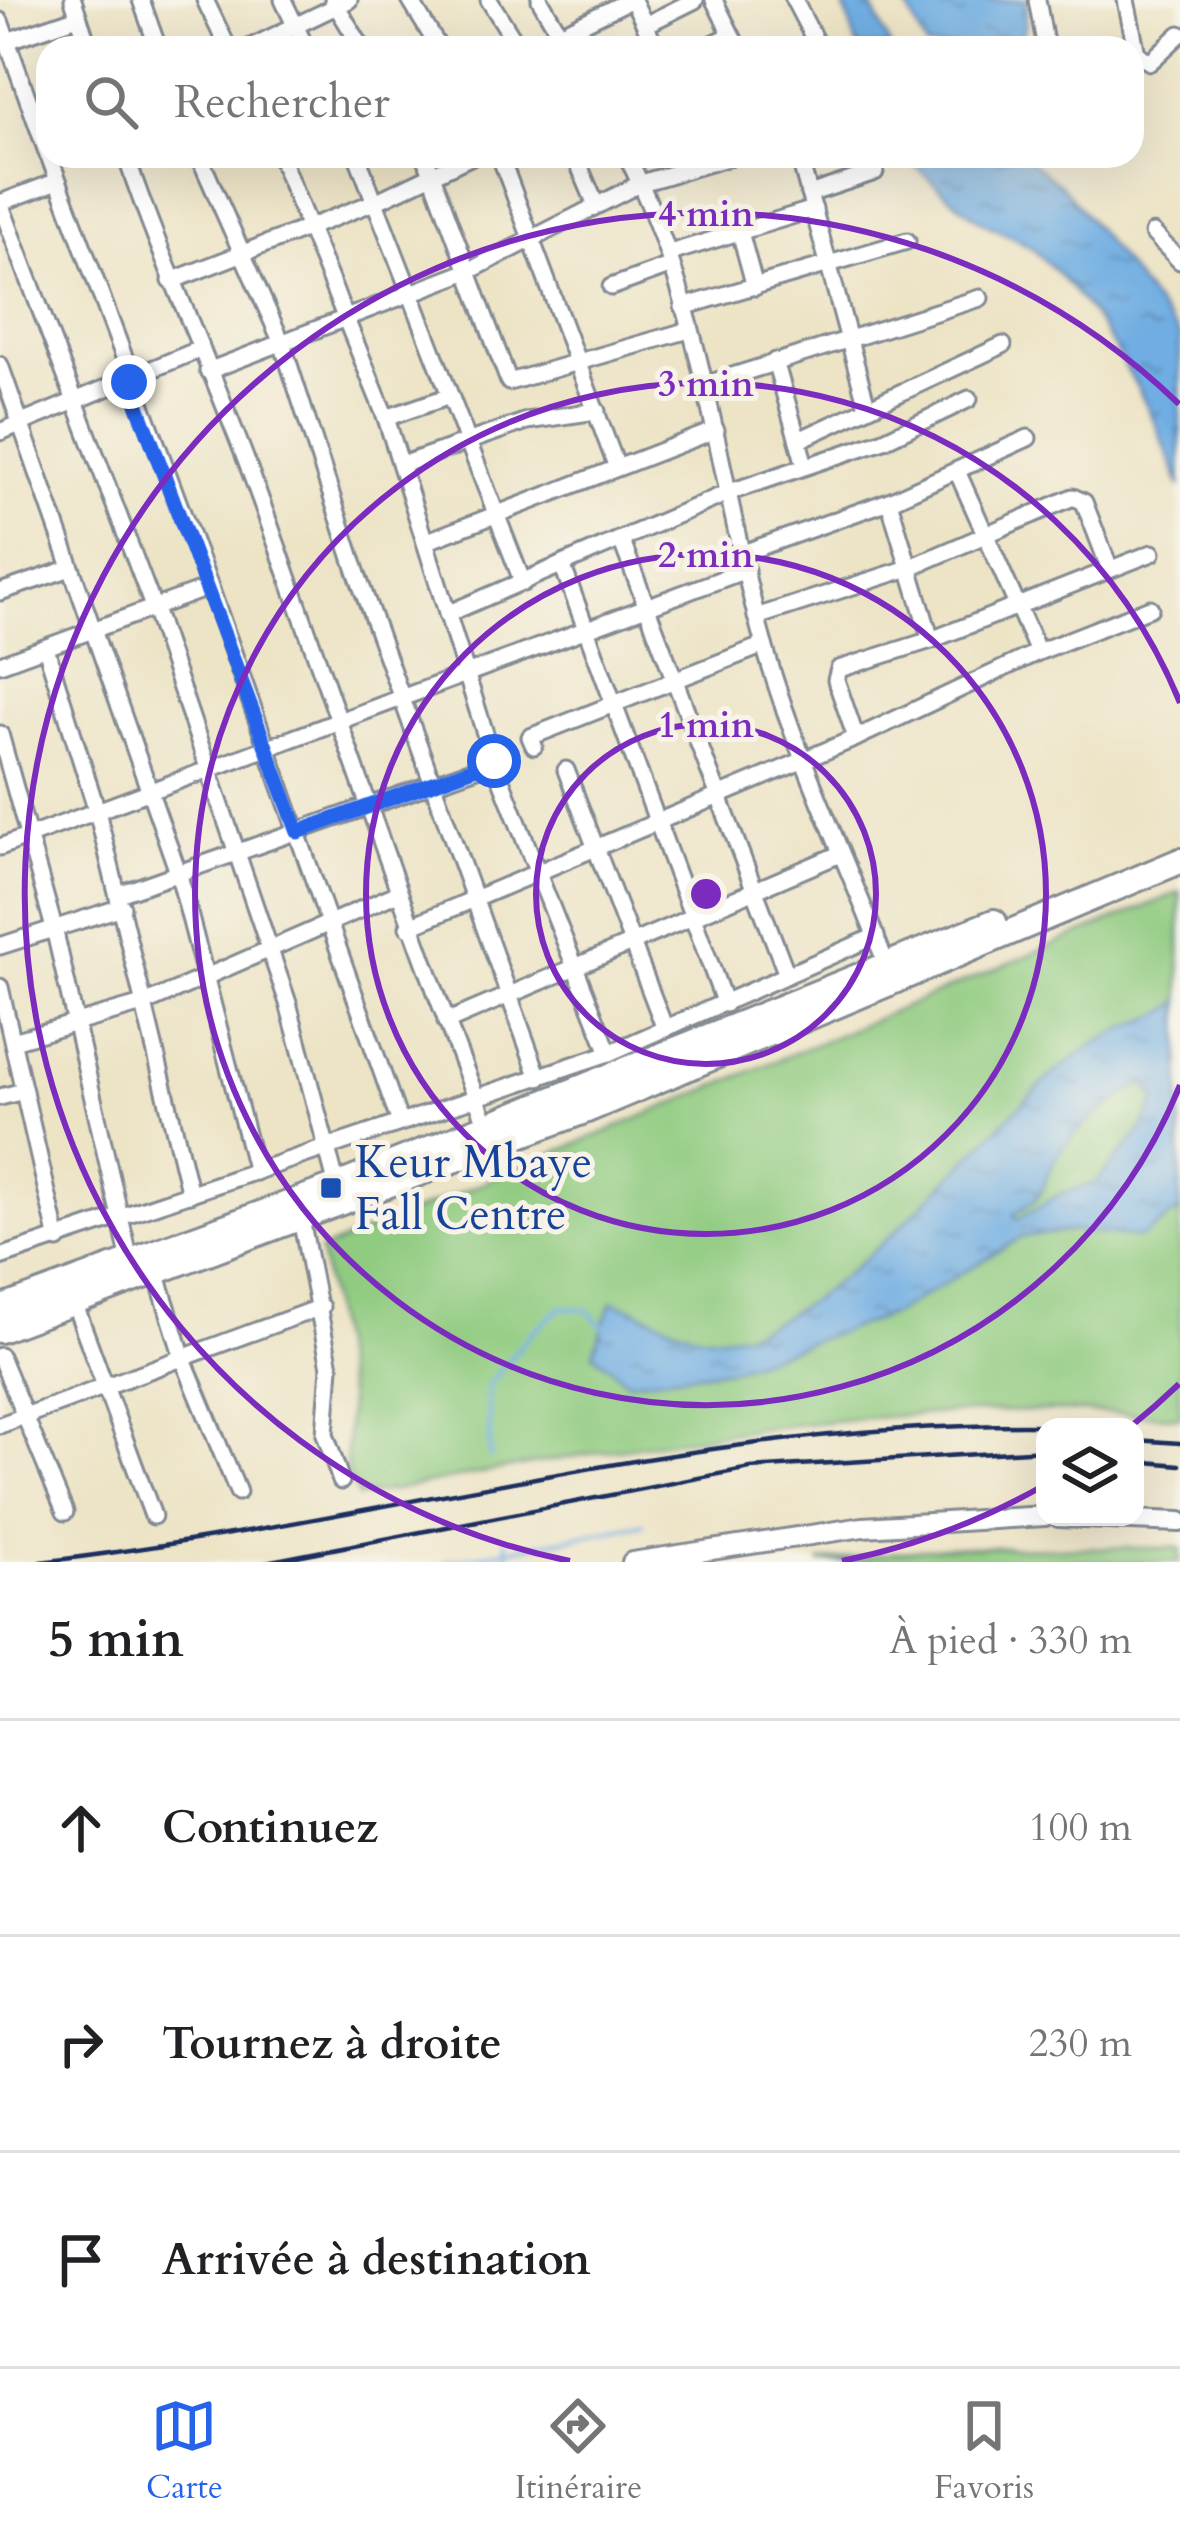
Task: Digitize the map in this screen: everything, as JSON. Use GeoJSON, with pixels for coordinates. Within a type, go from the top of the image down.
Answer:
{"type":"FeatureCollection","features":[{"type":"Feature","properties":{"kind":"highway"},"geometry":{"type":"LineString","coordinates":[[0,1309],[337,1186],[1180,847]]}},
{"type":"Feature","properties":{"kind":"highway"},"geometry":{"type":"LineString","coordinates":[[0,1330],[75,1306],[587,1110],[1180,861]]}},
{"type":"Feature","properties":{"kind":"street"},"geometry":{"type":"LineString","coordinates":[[141,0],[154,36]]}},
{"type":"Feature","properties":{"kind":"street"},"geometry":{"type":"LineString","coordinates":[[205,0],[222,36]]}},
{"type":"Feature","properties":{"kind":"street"},"geometry":{"type":"LineString","coordinates":[[283,0],[300,36]]}},
{"type":"Feature","properties":{"kind":"street"},"geometry":{"type":"LineString","coordinates":[[410,0],[432,36]]}},
{"type":"Feature","properties":{"kind":"street"},"geometry":{"type":"LineString","coordinates":[[489,0],[512,36]]}},
{"type":"Feature","properties":{"kind":"street"},"geometry":{"type":"LineString","coordinates":[[540,0],[561,36]]}},
{"type":"Feature","properties":{"kind":"street"},"geometry":{"type":"LineString","coordinates":[[572,36],[632,0],[650,36]]}},
{"type":"Feature","properties":{"kind":"street"},"geometry":{"type":"LineString","coordinates":[[645,25],[695,0]]}},
{"type":"Feature","properties":{"kind":"street"},"geometry":{"type":"LineString","coordinates":[[714,0],[731,36]]}},
{"type":"Feature","properties":{"kind":"street"},"geometry":{"type":"LineString","coordinates":[[794,0],[813,36]]}},
{"type":"Feature","properties":{"kind":"street"},"geometry":{"type":"LineString","coordinates":[[1037,0],[1044,36]]}},
{"type":"Feature","properties":{"kind":"street"},"geometry":{"type":"LineString","coordinates":[[1126,0],[1133,36]]}},
{"type":"Feature","properties":{"kind":"street"},"geometry":{"type":"LineString","coordinates":[[275,36],[339,2],[356,36]]}},
{"type":"Feature","properties":{"kind":"street"},"geometry":{"type":"LineString","coordinates":[[7,41],[75,8]]}},
{"type":"Feature","properties":{"kind":"street"},"geometry":{"type":"LineString","coordinates":[[0,21],[36,122]]}},
{"type":"Feature","properties":{"kind":"street"},"geometry":{"type":"LineString","coordinates":[[1144,58],[1150,62],[1180,34]]}},
{"type":"Feature","properties":{"kind":"street"},"geometry":{"type":"LineString","coordinates":[[53,168],[129,382],[210,586],[399,1120]]}},
{"type":"Feature","properties":{"kind":"street"},"geometry":{"type":"LineString","coordinates":[[130,168],[170,281],[252,475],[396,894],[487,1125]]}},
{"type":"Feature","properties":{"kind":"street"},"geometry":{"type":"LineString","coordinates":[[204,168],[283,343],[357,574],[539,1078]]}},
{"type":"Feature","properties":{"kind":"street"},"geometry":{"type":"LineString","coordinates":[[285,168],[386,418],[494,761],[609,1053]]}},
{"type":"Feature","properties":{"kind":"street"},"geometry":{"type":"LineString","coordinates":[[362,168],[524,583]]}},
{"type":"Feature","properties":{"kind":"street"},"geometry":{"type":"LineString","coordinates":[[432,168],[509,382],[689,330]]}},
{"type":"Feature","properties":{"kind":"street"},"geometry":{"type":"LineString","coordinates":[[170,281],[449,168]]}},
{"type":"Feature","properties":{"kind":"street"},"geometry":{"type":"LineString","coordinates":[[504,168],[616,465]]}},
{"type":"Feature","properties":{"kind":"street"},"geometry":{"type":"LineString","coordinates":[[580,168],[596,206]]}},
{"type":"Feature","properties":{"kind":"street"},"geometry":{"type":"LineString","coordinates":[[633,168],[671,259],[716,430],[764,645],[802,760],[887,966]]}},
{"type":"Feature","properties":{"kind":"street"},"geometry":{"type":"LineString","coordinates":[[208,371],[471,270],[641,182],[691,168]]}},
{"type":"Feature","properties":{"kind":"street"},"geometry":{"type":"LineString","coordinates":[[802,168],[867,406]]}},
{"type":"Feature","properties":{"kind":"street"},"geometry":{"type":"LineString","coordinates":[[611,287],[875,172]]}},
{"type":"Feature","properties":{"kind":"street"},"geometry":{"type":"LineString","coordinates":[[58,181],[0,203],[154,609],[238,852],[337,1186]]}},
{"type":"Feature","properties":{"kind":"street"},"geometry":{"type":"LineString","coordinates":[[740,232],[755,287]]}},
{"type":"Feature","properties":{"kind":"street"},"geometry":{"type":"LineString","coordinates":[[1153,232],[1180,261]]}},
{"type":"Feature","properties":{"kind":"street"},"geometry":{"type":"LineString","coordinates":[[683,307],[907,241]]}},
{"type":"Feature","properties":{"kind":"street"},"geometry":{"type":"LineString","coordinates":[[704,385],[980,298]]}},
{"type":"Feature","properties":{"kind":"street"},"geometry":{"type":"LineString","coordinates":[[799,440],[1003,345]]}},
{"type":"Feature","properties":{"kind":"street"},"geometry":{"type":"LineString","coordinates":[[0,432],[78,404],[198,350]]}},
{"type":"Feature","properties":{"kind":"street"},"geometry":{"type":"LineString","coordinates":[[776,361],[805,465]]}},
{"type":"Feature","properties":{"kind":"street"},"geometry":{"type":"LineString","coordinates":[[0,365],[179,875],[256,1172]]}},
{"type":"Feature","properties":{"kind":"street"},"geometry":{"type":"LineString","coordinates":[[386,418],[450,396]]}},
{"type":"Feature","properties":{"kind":"street"},"geometry":{"type":"LineString","coordinates":[[447,614],[730,492],[884,440],[969,399]]}},
{"type":"Feature","properties":{"kind":"street"},"geometry":{"type":"LineString","coordinates":[[401,465],[542,417],[597,411]]}},
{"type":"Feature","properties":{"kind":"street"},"geometry":{"type":"LineString","coordinates":[[425,542],[716,430]]}},
{"type":"Feature","properties":{"kind":"street"},"geometry":{"type":"LineString","coordinates":[[0,847],[647,607],[1028,438]]}},
{"type":"Feature","properties":{"kind":"street"},"geometry":{"type":"LineString","coordinates":[[957,471],[1037,652]]}},
{"type":"Feature","properties":{"kind":"street"},"geometry":{"type":"LineString","coordinates":[[756,617],[909,568],[1079,499],[1109,567]]}},
{"type":"Feature","properties":{"kind":"street"},"geometry":{"type":"LineString","coordinates":[[889,501],[931,640]]}},
{"type":"Feature","properties":{"kind":"street"},"geometry":{"type":"LineString","coordinates":[[622,542],[787,975]]}},
{"type":"Feature","properties":{"kind":"street"},"geometry":{"type":"LineString","coordinates":[[856,738],[836,680],[839,669],[931,640],[1152,553]]}},
{"type":"Feature","properties":{"kind":"street"},"geometry":{"type":"LineString","coordinates":[[562,567],[725,1004]]}},
{"type":"Feature","properties":{"kind":"street"},"geometry":{"type":"LineString","coordinates":[[0,592],[71,568]]}},
{"type":"Feature","properties":{"kind":"street"},"geometry":{"type":"LineString","coordinates":[[0,664],[210,586]]}},
{"type":"Feature","properties":{"kind":"street"},"geometry":{"type":"LineString","coordinates":[[408,927],[856,738],[1037,652],[1150,608]]}},
{"type":"Feature","properties":{"kind":"street"},"geometry":{"type":"LineString","coordinates":[[534,746],[530,737],[764,645]]}},
{"type":"Feature","properties":{"kind":"street"},"geometry":{"type":"LineString","coordinates":[[46,648],[97,811],[190,1194]]}},
{"type":"Feature","properties":{"kind":"street"},"geometry":{"type":"LineString","coordinates":[[0,734],[54,928],[131,1265]]}},
{"type":"Feature","properties":{"kind":"street"},"geometry":{"type":"LineString","coordinates":[[0,946],[238,852],[494,761]]}},
{"type":"Feature","properties":{"kind":"street"},"geometry":{"type":"LineString","coordinates":[[566,770],[665,1029]]}},
{"type":"Feature","properties":{"kind":"street"},"geometry":{"type":"LineString","coordinates":[[446,1022],[840,854]]}},
{"type":"Feature","properties":{"kind":"street"},"geometry":{"type":"LineString","coordinates":[[13,1041],[146,1003],[396,894]]}},
{"type":"Feature","properties":{"kind":"street"},"geometry":{"type":"LineString","coordinates":[[0,1257],[123,1220],[399,1120],[609,1053],[876,936]]}},
{"type":"Feature","properties":{"kind":"street"},"geometry":{"type":"LineString","coordinates":[[0,987],[58,1240]]}},
{"type":"Feature","properties":{"kind":"street"},"geometry":{"type":"LineString","coordinates":[[0,1097],[24,1091]]}},
{"type":"Feature","properties":{"kind":"street"},"geometry":{"type":"LineString","coordinates":[[301,1220],[330,1366],[326,1434],[340,1481]]}},
{"type":"Feature","properties":{"kind":"street"},"geometry":{"type":"LineString","coordinates":[[157,1275],[184,1361],[238,1492]]}},
{"type":"Feature","properties":{"kind":"street"},"geometry":{"type":"LineString","coordinates":[[75,1306],[153,1516]]}},
{"type":"Feature","properties":{"kind":"street"},"geometry":{"type":"LineString","coordinates":[[0,1425],[321,1307]]}},
{"type":"Feature","properties":{"kind":"street"},"geometry":{"type":"LineString","coordinates":[[0,1356],[65,1512]]}},
{"type":"Feature","properties":{"kind":"street"},"geometry":{"type":"LineString","coordinates":[[632,1562],[863,1528],[1036,1517]]}},
{"type":"Feature","properties":{"kind":"street"},"geometry":{"type":"LineString","coordinates":[[1144,1521],[1180,1522]]}},
{"type":"Feature","properties":{"kind":"green space"},"geometry":{"type":"Polygon","coordinates":[[[1180,892],[1180,1417],[971,1412],[868,1418],[665,1442],[358,1497],[346,1468],[348,1399],[320,1251],[1180,892]]]}},
{"type":"Feature","properties":{"kind":"green space"},"geometry":{"type":"Polygon","coordinates":[[[944,1547],[1180,1548],[1180,1562],[819,1562],[944,1547]]]}},
{"type":"Feature","properties":{"kind":"water"},"geometry":{"type":"Polygon","coordinates":[[[842,0],[869,0],[886,36],[854,36],[842,0]]]}},
{"type":"Feature","properties":{"kind":"water"},"geometry":{"type":"Polygon","coordinates":[[[904,0],[1027,0],[1020,36],[921,36],[904,0]]]}},
{"type":"Feature","properties":{"kind":"water"},"geometry":{"type":"Polygon","coordinates":[[[918,168],[1039,168],[1064,188],[1180,336],[1180,487],[1140,392],[1083,303],[1030,248],[971,214],[918,168]]]}},
{"type":"Feature","properties":{"kind":"water"},"geometry":{"type":"Polygon","coordinates":[[[1180,1001],[1180,1210],[1140,1238],[1072,1231],[1022,1237],[894,1314],[731,1369],[628,1382],[593,1353],[612,1302],[690,1332],[717,1336],[759,1328],[804,1305],[896,1230],[1054,1074],[1105,1038],[1160,1015],[1180,1001]],[[1144,1083],[1085,1125],[1057,1156],[1040,1193],[1014,1214],[1018,1219],[1060,1194],[1096,1183],[1142,1130],[1157,1099],[1144,1083]]]}},
{"type":"Feature","properties":{"kind":"waterway"},"geometry":{"type":"LineString","coordinates":[[490,1457],[488,1385],[532,1332],[562,1307],[587,1310],[604,1327]]}},
{"type":"Feature","properties":{"kind":"waterway"},"geometry":{"type":"LineString","coordinates":[[446,1562],[643,1524]]}},
{"type":"Feature","properties":{"kind":"waterway"},"geometry":{"type":"LineString","coordinates":[[506,1541],[509,1559]]}},
{"type":"Feature","properties":{"kind":"railway"},"geometry":{"type":"LineString","coordinates":[[40,1562],[701,1451],[834,1435],[1036,1427]]}},
{"type":"Feature","properties":{"kind":"railway"},"geometry":{"type":"LineString","coordinates":[[1144,1441],[1180,1443]]}},
{"type":"Feature","properties":{"kind":"railway"},"geometry":{"type":"LineString","coordinates":[[266,1562],[750,1468],[1036,1451]]}},
{"type":"Feature","properties":{"kind":"railway"},"geometry":{"type":"LineString","coordinates":[[1144,1462],[1180,1465]]}},
{"type":"Feature","properties":{"kind":"place","name":"Keur Mbaye Fall Centre"},"geometry":{"type":"Point","coordinates":[331,1188]}},
{"type":"Feature","properties":{"kind":"route"},"geometry":{"type":"LineString","coordinates":[[129,382],[210,586],[298,832],[494,761]]}}]}
